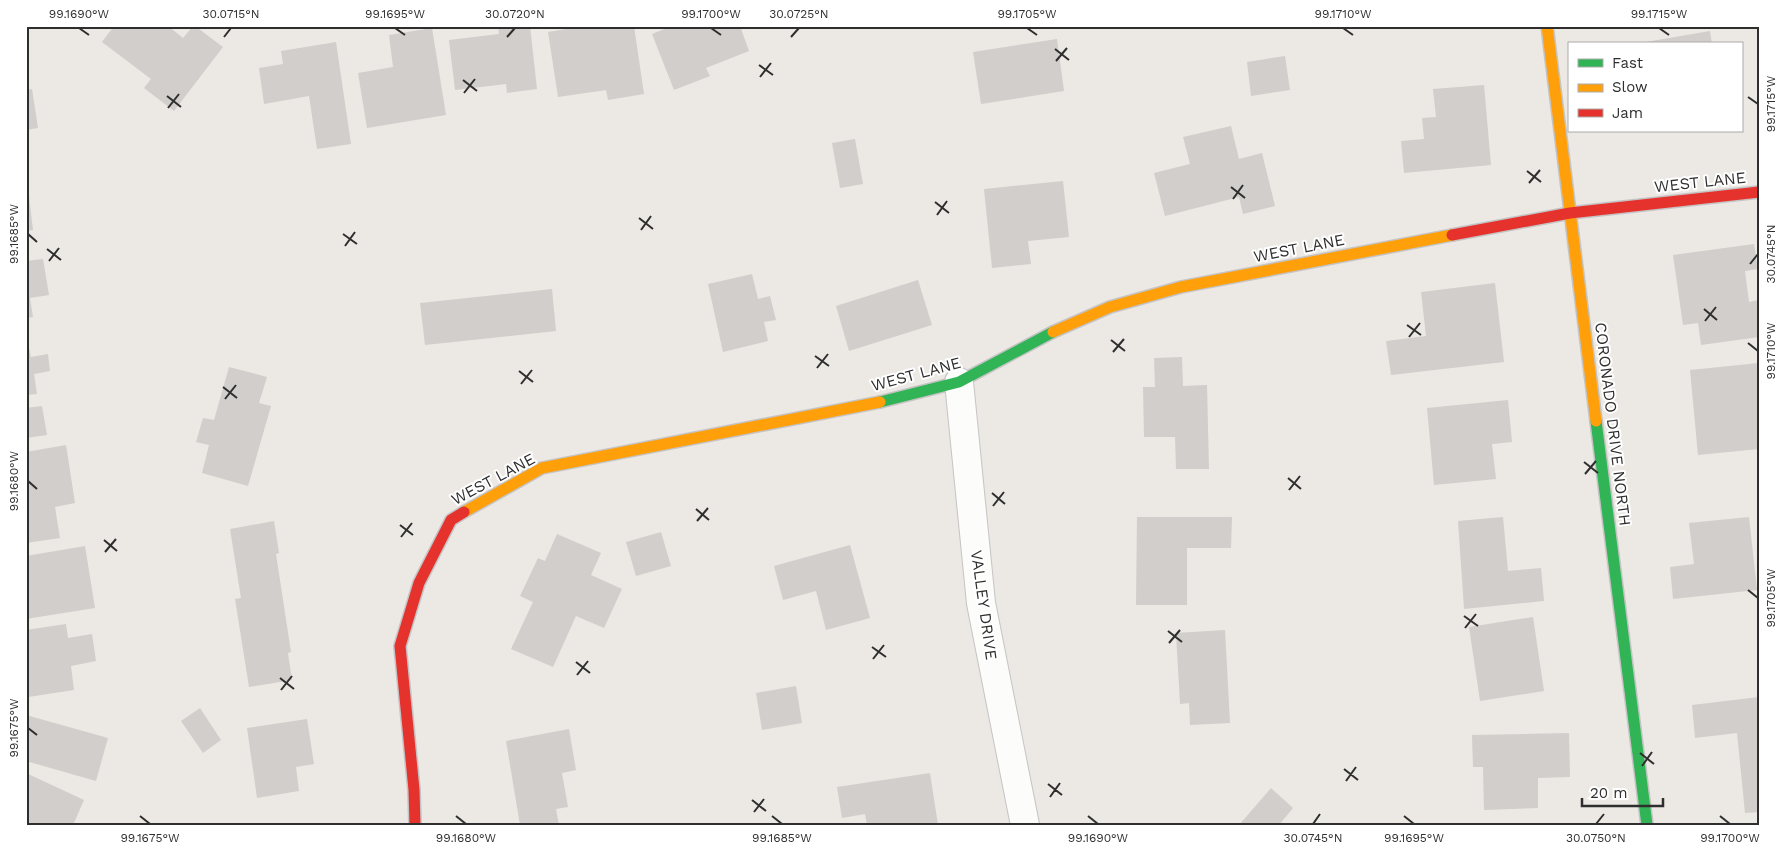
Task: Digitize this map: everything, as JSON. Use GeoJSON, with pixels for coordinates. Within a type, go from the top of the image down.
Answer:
{"type":"FeatureCollection","features":[{"type":"Feature","properties":{"kind":"street","name":"CORONADO DRIVE NORTH"},"geometry":{"type":"LineString","coordinates":[[1547,26],[1647,825]]}},
{"type":"Feature","properties":{"kind":"street","name":"WEST LANE"},"geometry":{"type":"LineString","coordinates":[[415,825],[414,790],[400,646],[419,583],[451,520],[542,468],[910,396],[960,382],[1048,334],[1110,307],[1181,288],[1570,213],[1759,192]]}},
{"type":"Feature","properties":{"kind":"street","name":"VALLEY DRIVE"},"geometry":{"type":"LineString","coordinates":[[960,382],[980,603],[1025,825]]}},
{"type":"Feature","properties":{"kind":"building"},"geometry":{"type":"Polygon","coordinates":[[[114,26],[168,26],[183,38],[195,26],[223,47],[174,111],[144,88],[151,79],[102,42],[114,26]]]}},
{"type":"Feature","properties":{"kind":"building"},"geometry":{"type":"Polygon","coordinates":[[[498,26],[530,26],[537,89],[507,93],[506,84],[455,90],[449,40],[499,34],[498,26]]]}},
{"type":"Feature","properties":{"kind":"building"},"geometry":{"type":"Polygon","coordinates":[[[584,26],[634,26],[644,94],[608,100],[606,90],[558,97],[548,32],[584,26]]]}},
{"type":"Feature","properties":{"kind":"building"},"geometry":{"type":"Polygon","coordinates":[[[672,26],[740,26],[749,51],[706,68],[710,76],[674,90],[652,34],[672,26]]]}},
{"type":"Feature","properties":{"kind":"building"},"geometry":{"type":"Polygon","coordinates":[[[432,28],[446,115],[367,128],[358,73],[393,67],[389,35],[432,28]]]}},
{"type":"Feature","properties":{"kind":"building"},"geometry":{"type":"Polygon","coordinates":[[[1710,31],[1712,42],[1646,42],[1710,31]]]}},
{"type":"Feature","properties":{"kind":"building"},"geometry":{"type":"Polygon","coordinates":[[[1057,39],[1064,91],[981,104],[973,52],[1057,39]]]}},
{"type":"Feature","properties":{"kind":"building"},"geometry":{"type":"Polygon","coordinates":[[[336,42],[351,144],[317,149],[309,96],[264,104],[259,68],[283,64],[281,51],[336,42]]]}},
{"type":"Feature","properties":{"kind":"building"},"geometry":{"type":"Polygon","coordinates":[[[1285,56],[1290,90],[1251,96],[1247,62],[1285,56]]]}},
{"type":"Feature","properties":{"kind":"building"},"geometry":{"type":"Polygon","coordinates":[[[1484,85],[1491,165],[1404,173],[1401,141],[1424,139],[1422,118],[1436,117],[1433,89],[1484,85]]]}},
{"type":"Feature","properties":{"kind":"building"},"geometry":{"type":"Polygon","coordinates":[[[32,89],[38,128],[26,130],[26,90],[32,89]]]}},
{"type":"Feature","properties":{"kind":"building"},"geometry":{"type":"Polygon","coordinates":[[[1231,126],[1239,159],[1262,153],[1275,206],[1243,214],[1239,197],[1165,216],[1154,173],[1190,164],[1183,137],[1231,126]]]}},
{"type":"Feature","properties":{"kind":"building"},"geometry":{"type":"Polygon","coordinates":[[[855,139],[863,184],[840,188],[832,143],[855,139]]]}},
{"type":"Feature","properties":{"kind":"building"},"geometry":{"type":"Polygon","coordinates":[[[26,172],[33,230],[26,231],[26,172]]]}},
{"type":"Feature","properties":{"kind":"building"},"geometry":{"type":"Polygon","coordinates":[[[1063,181],[1069,237],[1028,241],[1031,264],[992,268],[984,189],[1063,181]]]}},
{"type":"Feature","properties":{"kind":"building"},"geometry":{"type":"Polygon","coordinates":[[[1754,244],[1758,269],[1745,271],[1749,302],[1759,300],[1759,337],[1701,345],[1698,323],[1683,325],[1673,255],[1754,244]]]}},
{"type":"Feature","properties":{"kind":"building"},"geometry":{"type":"Polygon","coordinates":[[[43,259],[49,295],[30,298],[33,317],[26,318],[26,261],[43,259]]]}},
{"type":"Feature","properties":{"kind":"building"},"geometry":{"type":"Polygon","coordinates":[[[752,274],[758,299],[770,296],[776,320],[764,322],[768,341],[723,352],[708,284],[752,274]]]}},
{"type":"Feature","properties":{"kind":"building"},"geometry":{"type":"Polygon","coordinates":[[[918,280],[932,325],[849,351],[836,306],[918,280]]]}},
{"type":"Feature","properties":{"kind":"building"},"geometry":{"type":"Polygon","coordinates":[[[1495,283],[1504,362],[1391,375],[1386,341],[1426,336],[1421,292],[1495,283]]]}},
{"type":"Feature","properties":{"kind":"building"},"geometry":{"type":"Polygon","coordinates":[[[552,289],[556,331],[425,345],[420,303],[552,289]]]}},
{"type":"Feature","properties":{"kind":"building"},"geometry":{"type":"Polygon","coordinates":[[[26,334],[31,357],[48,354],[50,371],[34,374],[37,394],[26,395],[26,334]]]}},
{"type":"Feature","properties":{"kind":"building"},"geometry":{"type":"Polygon","coordinates":[[[1182,357],[1183,386],[1207,385],[1209,469],[1176,469],[1175,437],[1144,437],[1143,387],[1155,387],[1154,358],[1182,357]]]}},
{"type":"Feature","properties":{"kind":"building"},"geometry":{"type":"Polygon","coordinates":[[[1759,363],[1759,449],[1698,455],[1690,370],[1759,363]]]}},
{"type":"Feature","properties":{"kind":"building"},"geometry":{"type":"Polygon","coordinates":[[[229,367],[267,377],[259,403],[271,406],[248,486],[202,473],[209,445],[196,442],[203,418],[214,420],[229,367]]]}},
{"type":"Feature","properties":{"kind":"building"},"geometry":{"type":"Polygon","coordinates":[[[1508,400],[1512,442],[1492,444],[1496,479],[1434,485],[1427,408],[1508,400]]]}},
{"type":"Feature","properties":{"kind":"building"},"geometry":{"type":"Polygon","coordinates":[[[42,406],[47,435],[26,438],[26,408],[42,406]]]}},
{"type":"Feature","properties":{"kind":"building"},"geometry":{"type":"Polygon","coordinates":[[[66,445],[75,503],[55,507],[60,538],[26,543],[26,452],[66,445]]]}},
{"type":"Feature","properties":{"kind":"building"},"geometry":{"type":"Polygon","coordinates":[[[1137,517],[1232,517],[1231,548],[1187,548],[1187,605],[1136,605],[1137,517]]]}},
{"type":"Feature","properties":{"kind":"building"},"geometry":{"type":"Polygon","coordinates":[[[1503,517],[1508,571],[1541,568],[1544,601],[1464,609],[1458,521],[1503,517]]]}},
{"type":"Feature","properties":{"kind":"building"},"geometry":{"type":"Polygon","coordinates":[[[1749,517],[1757,590],[1673,599],[1670,567],[1694,564],[1689,523],[1749,517]]]}},
{"type":"Feature","properties":{"kind":"building"},"geometry":{"type":"Polygon","coordinates":[[[274,521],[279,553],[276,554],[291,652],[288,653],[292,680],[249,687],[235,599],[241,598],[230,529],[274,521]]]}},
{"type":"Feature","properties":{"kind":"building"},"geometry":{"type":"Polygon","coordinates":[[[661,532],[671,566],[636,576],[626,542],[661,532]]]}},
{"type":"Feature","properties":{"kind":"building"},"geometry":{"type":"Polygon","coordinates":[[[557,534],[601,553],[591,575],[622,589],[604,628],[576,616],[553,667],[511,649],[533,602],[520,596],[538,558],[545,561],[557,534]]]}},
{"type":"Feature","properties":{"kind":"building"},"geometry":{"type":"Polygon","coordinates":[[[850,545],[870,618],[826,630],[816,591],[783,600],[774,566],[850,545]]]}},
{"type":"Feature","properties":{"kind":"building"},"geometry":{"type":"Polygon","coordinates":[[[85,546],[95,608],[26,619],[26,556],[85,546]]]}},
{"type":"Feature","properties":{"kind":"building"},"geometry":{"type":"Polygon","coordinates":[[[1533,617],[1544,691],[1480,701],[1469,627],[1533,617]]]}},
{"type":"Feature","properties":{"kind":"building"},"geometry":{"type":"Polygon","coordinates":[[[66,624],[68,638],[92,634],[96,661],[71,666],[74,690],[28,697],[26,630],[66,624]]]}},
{"type":"Feature","properties":{"kind":"building"},"geometry":{"type":"Polygon","coordinates":[[[1225,630],[1230,723],[1190,725],[1189,703],[1180,704],[1176,633],[1225,630]]]}},
{"type":"Feature","properties":{"kind":"building"},"geometry":{"type":"Polygon","coordinates":[[[796,686],[802,723],[762,730],[756,693],[796,686]]]}},
{"type":"Feature","properties":{"kind":"building"},"geometry":{"type":"Polygon","coordinates":[[[1759,697],[1759,812],[1745,813],[1737,733],[1695,738],[1692,705],[1759,697]]]}},
{"type":"Feature","properties":{"kind":"building"},"geometry":{"type":"Polygon","coordinates":[[[200,708],[221,740],[203,753],[181,721],[200,708]]]}},
{"type":"Feature","properties":{"kind":"building"},"geometry":{"type":"Polygon","coordinates":[[[26,715],[108,738],[96,781],[26,761],[26,715]]]}},
{"type":"Feature","properties":{"kind":"building"},"geometry":{"type":"Polygon","coordinates":[[[307,719],[314,764],[296,767],[299,791],[257,798],[247,728],[307,719]]]}},
{"type":"Feature","properties":{"kind":"building"},"geometry":{"type":"Polygon","coordinates":[[[569,729],[576,770],[562,773],[568,807],[556,809],[559,825],[520,825],[506,741],[569,729]]]}},
{"type":"Feature","properties":{"kind":"building"},"geometry":{"type":"Polygon","coordinates":[[[1569,733],[1570,777],[1538,778],[1538,808],[1484,810],[1483,767],[1473,767],[1472,735],[1569,733]]]}},
{"type":"Feature","properties":{"kind":"building"},"geometry":{"type":"Polygon","coordinates":[[[26,773],[84,800],[73,825],[26,825],[26,773]]]}},
{"type":"Feature","properties":{"kind":"building"},"geometry":{"type":"Polygon","coordinates":[[[930,773],[938,825],[867,825],[865,814],[842,818],[837,787],[930,773]]]}},
{"type":"Feature","properties":{"kind":"building"},"geometry":{"type":"Polygon","coordinates":[[[1271,788],[1293,808],[1279,825],[1239,825],[1271,788]]]}},
{"type":"Feature","properties":{"kind":"traffic: fast"},"geometry":{"type":"LineString","coordinates":[[880,402],[959,382],[1053,332]]}},
{"type":"Feature","properties":{"kind":"traffic: fast"},"geometry":{"type":"LineString","coordinates":[[1596,421],[1647,825]]}},
{"type":"Feature","properties":{"kind":"traffic: slow"},"geometry":{"type":"LineString","coordinates":[[1547,26],[1596,421]]}},
{"type":"Feature","properties":{"kind":"traffic: slow"},"geometry":{"type":"LineString","coordinates":[[1053,332],[1110,307],[1181,287],[1452,235]]}},
{"type":"Feature","properties":{"kind":"traffic: slow"},"geometry":{"type":"LineString","coordinates":[[464,512],[542,468],[880,402]]}},
{"type":"Feature","properties":{"kind":"traffic: jam"},"geometry":{"type":"LineString","coordinates":[[1452,235],[1570,213],[1759,192]]}},
{"type":"Feature","properties":{"kind":"traffic: jam"},"geometry":{"type":"LineString","coordinates":[[415,825],[414,790],[400,646],[419,583],[451,520],[464,512]]}}]}
